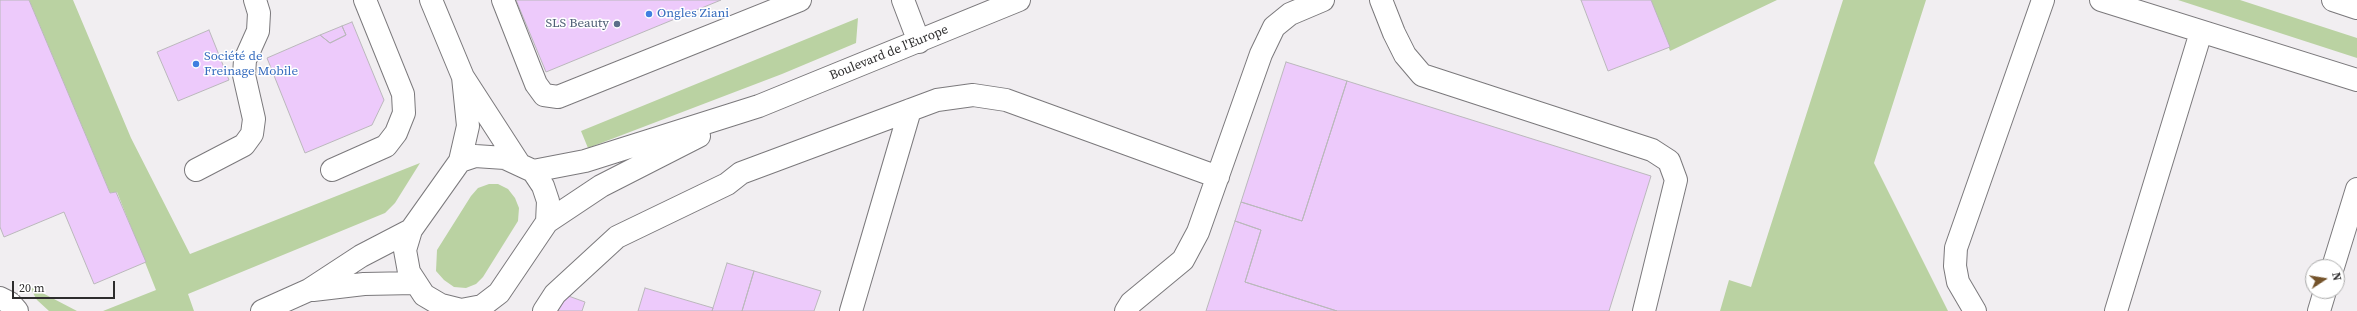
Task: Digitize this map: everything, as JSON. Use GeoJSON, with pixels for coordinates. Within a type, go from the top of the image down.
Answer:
{"type":"FeatureCollection","features":[{"type":"Feature","properties":{"kind":"street"},"geometry":{"type":"LineString","coordinates":[[196,170],[244,145],[252,134],[254,119],[244,75],[244,60],[258,31],[259,12],[256,0]]}},
{"type":"Feature","properties":{"kind":"street"},"geometry":{"type":"LineString","coordinates":[[332,170],[386,146],[396,133],[404,112],[402,94],[365,0]]}},
{"type":"Feature","properties":{"kind":"street"},"geometry":{"type":"LineString","coordinates":[[309,290],[364,284],[424,296],[441,305],[461,310],[481,308],[500,293],[546,222],[548,201],[543,186],[525,167],[463,77],[431,0]]}},
{"type":"Feature","properties":{"kind":"street"},"geometry":{"type":"LineString","coordinates":[[503,0],[536,84],[544,95],[558,97],[800,0]]}},
{"type":"Feature","properties":{"kind":"street"},"geometry":{"type":"LineString","coordinates":[[902,0],[919,42]]}},
{"type":"Feature","properties":{"kind":"street","name":"Boulevard de l'Europe"},"geometry":{"type":"LineString","coordinates":[[525,167],[585,161],[759,106],[1019,0]]}},
{"type":"Feature","properties":{"kind":"street"},"geometry":{"type":"LineString","coordinates":[[1126,311],[1131,303],[1182,260],[1198,232],[1261,54],[1274,27],[1290,14],[1323,0]]}},
{"type":"Feature","properties":{"kind":"street"},"geometry":{"type":"LineString","coordinates":[[1381,0],[1394,34],[1405,55],[1422,76],[1652,150],[1669,160],[1676,180],[1644,311]]}},
{"type":"Feature","properties":{"kind":"street"},"geometry":{"type":"LineString","coordinates":[[1975,311],[1958,282],[1955,266],[1956,248],[2043,0]]}},
{"type":"Feature","properties":{"kind":"street"},"geometry":{"type":"LineString","coordinates":[[2101,0],[2357,80]]}},
{"type":"Feature","properties":{"kind":"street"},"geometry":{"type":"LineString","coordinates":[[2333,0],[2357,8]]}},
{"type":"Feature","properties":{"kind":"street"},"geometry":{"type":"LineString","coordinates":[[2116,311],[2202,32]]}},
{"type":"Feature","properties":{"kind":"street"},"geometry":{"type":"LineString","coordinates":[[424,296],[409,272],[405,250],[410,230],[460,161],[468,126],[463,77]]}},
{"type":"Feature","properties":{"kind":"street"},"geometry":{"type":"LineString","coordinates":[[544,311],[555,294],[617,237],[727,184],[742,172],[937,100],[973,95],[1006,100],[1218,177]]}},
{"type":"Feature","properties":{"kind":"street","name":"Boulevard de l'Europe"},"geometry":{"type":"LineString","coordinates":[[546,222],[601,186],[759,106]]}},
{"type":"Feature","properties":{"kind":"street"},"geometry":{"type":"LineString","coordinates":[[851,311],[910,110]]}},
{"type":"Feature","properties":{"kind":"street"},"geometry":{"type":"LineString","coordinates":[[460,161],[475,156],[493,156],[525,167]]}},
{"type":"Feature","properties":{"kind":"street"},"geometry":{"type":"LineString","coordinates":[[2335,259],[2357,189]]}},
{"type":"Feature","properties":{"kind":"street"},"geometry":{"type":"LineString","coordinates":[[262,311],[309,290],[361,256],[410,230]]}},
{"type":"Feature","properties":{"kind":"street"},"geometry":{"type":"LineString","coordinates":[[0,298],[10,303],[17,311]]}},
{"type":"Feature","properties":{"kind":"street"},"geometry":{"type":"LineString","coordinates":[[2319,311],[2323,299]]}},
{"type":"Feature","properties":{"kind":"green space"},"geometry":{"type":"Polygon","coordinates":[[[29,0],[73,0],[131,138],[190,254],[420,163],[395,203],[385,213],[188,294],[194,311],[103,311],[156,290],[117,192],[110,193],[29,0]]]}},
{"type":"Feature","properties":{"kind":"green space"},"geometry":{"type":"Polygon","coordinates":[[[1651,0],[1777,0],[1670,51],[1651,0]]]}},
{"type":"Feature","properties":{"kind":"green space"},"geometry":{"type":"Polygon","coordinates":[[[1843,0],[1926,0],[1874,163],[1948,311],[1720,311],[1729,280],[1751,287],[1843,0]]]}},
{"type":"Feature","properties":{"kind":"green space"},"geometry":{"type":"Polygon","coordinates":[[[2178,0],[2240,0],[2357,38],[2357,58],[2178,0]]]}},
{"type":"Feature","properties":{"kind":"green space"},"geometry":{"type":"Polygon","coordinates":[[[858,18],[856,43],[782,74],[588,148],[581,131],[858,18]]]}},
{"type":"Feature","properties":{"kind":"green space"},"geometry":{"type":"Polygon","coordinates":[[[489,184],[498,184],[508,189],[515,198],[519,208],[518,221],[483,277],[476,284],[466,288],[454,287],[444,280],[436,271],[437,250],[471,196],[478,188],[489,184]]]}},
{"type":"Feature","properties":{"kind":"green space"},"geometry":{"type":"Polygon","coordinates":[[[29,286],[77,311],[49,311],[37,300],[29,286]]]}},
{"type":"Feature","properties":{"kind":"building"},"geometry":{"type":"Polygon","coordinates":[[[0,0],[29,0],[110,193],[116,192],[146,262],[94,284],[64,212],[4,237],[0,227],[0,0]]]}},
{"type":"Feature","properties":{"kind":"building"},"geometry":{"type":"Polygon","coordinates":[[[516,0],[721,0],[546,72],[516,0]]]}},
{"type":"Feature","properties":{"kind":"building"},"geometry":{"type":"Polygon","coordinates":[[[1581,0],[1651,0],[1670,47],[1608,71],[1581,0]]]}},
{"type":"Feature","properties":{"kind":"building"},"geometry":{"type":"Polygon","coordinates":[[[352,22],[384,100],[372,125],[305,153],[267,58],[320,35],[330,43],[346,35],[342,26],[352,22]]]}},
{"type":"Feature","properties":{"kind":"building"},"geometry":{"type":"Polygon","coordinates":[[[342,26],[346,35],[330,43],[320,35],[342,26]]]}},
{"type":"Feature","properties":{"kind":"building"},"geometry":{"type":"Polygon","coordinates":[[[209,30],[229,80],[178,101],[157,52],[209,30]]]}},
{"type":"Feature","properties":{"kind":"building"},"geometry":{"type":"Polygon","coordinates":[[[1286,62],[1347,81],[1302,221],[1241,202],[1286,62]]]}},
{"type":"Feature","properties":{"kind":"building"},"geometry":{"type":"Polygon","coordinates":[[[1347,81],[1651,176],[1609,311],[1337,311],[1245,282],[1261,230],[1235,221],[1241,202],[1302,221],[1347,81]]]}},
{"type":"Feature","properties":{"kind":"building"},"geometry":{"type":"Polygon","coordinates":[[[1235,221],[1261,230],[1245,282],[1337,311],[1206,311],[1235,221]]]}},
{"type":"Feature","properties":{"kind":"building"},"geometry":{"type":"Polygon","coordinates":[[[727,263],[754,271],[742,311],[712,311],[727,263]]]}},
{"type":"Feature","properties":{"kind":"building"},"geometry":{"type":"Polygon","coordinates":[[[754,271],[821,291],[814,311],[742,311],[754,271]]]}},
{"type":"Feature","properties":{"kind":"building"},"geometry":{"type":"Polygon","coordinates":[[[645,288],[713,308],[712,311],[638,311],[645,288]]]}},
{"type":"Feature","properties":{"kind":"building"},"geometry":{"type":"Polygon","coordinates":[[[563,294],[585,302],[582,311],[558,311],[563,294]]]}},
{"type":"Feature","properties":{"kind":"place","name":"Ongles Ziani"},"geometry":{"type":"Point","coordinates":[649,14]}},
{"type":"Feature","properties":{"kind":"place","name":"SLS Beauty"},"geometry":{"type":"Point","coordinates":[617,24]}},
{"type":"Feature","properties":{"kind":"place","name":"Société de Freinage Mobile"},"geometry":{"type":"Point","coordinates":[196,64]}}]}
